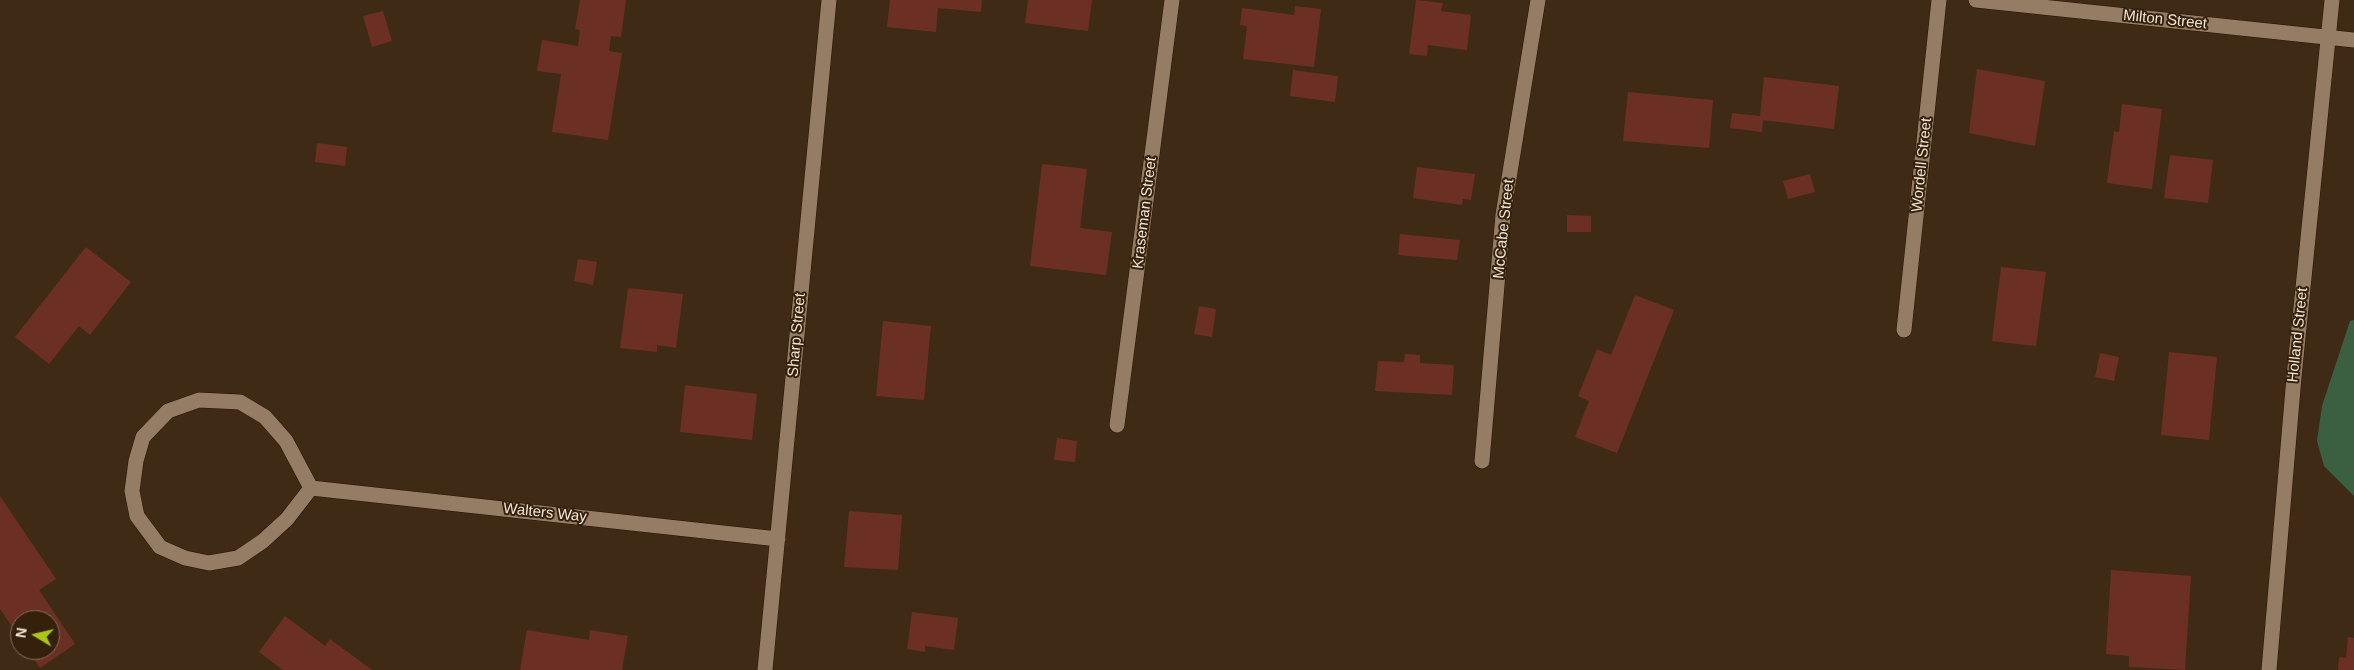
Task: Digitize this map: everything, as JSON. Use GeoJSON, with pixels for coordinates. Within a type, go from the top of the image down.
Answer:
{"type":"FeatureCollection","features":[{"type":"Feature","properties":{"kind":"street","name":"Sharp Street"},"geometry":{"type":"LineString","coordinates":[[765,670],[830,0]]}},
{"type":"Feature","properties":{"kind":"street","name":"Kraseman Street"},"geometry":{"type":"LineString","coordinates":[[1117,425],[1172,0]]}},
{"type":"Feature","properties":{"kind":"street","name":"McCabe Street"},"geometry":{"type":"LineString","coordinates":[[1482,461],[1503,214],[1538,0]]}},
{"type":"Feature","properties":{"kind":"street","name":"Wordell Street"},"geometry":{"type":"LineString","coordinates":[[1904,330],[1939,0]]}},
{"type":"Feature","properties":{"kind":"street","name":"Milton Street"},"geometry":{"type":"LineString","coordinates":[[1976,0],[2354,40]]}},
{"type":"Feature","properties":{"kind":"street","name":"Holland Street"},"geometry":{"type":"LineString","coordinates":[[2269,670],[2295,367],[2332,0]]}},
{"type":"Feature","properties":{"kind":"street"},"geometry":{"type":"LineString","coordinates":[[199,400],[240,402],[265,417],[286,441],[311,488],[287,519],[263,541],[238,558],[208,563],[185,558],[160,547],[137,516],[132,491],[136,461],[143,437],[168,411],[199,400]]}},
{"type":"Feature","properties":{"kind":"street","name":"Walters Way"},"geometry":{"type":"LineString","coordinates":[[311,488],[778,539]]}},
{"type":"Feature","properties":{"kind":"green space"},"geometry":{"type":"Polygon","coordinates":[[[2354,320],[2354,496],[2324,466],[2317,441],[2322,406],[2350,321],[2354,320]]]}},
{"type":"Feature","properties":{"kind":"building"},"geometry":{"type":"Polygon","coordinates":[[[580,0],[626,0],[621,37],[611,36],[609,51],[622,53],[608,140],[552,132],[561,74],[537,71],[542,40],[578,46],[580,30],[575,29],[580,0]]]}},
{"type":"Feature","properties":{"kind":"building"},"geometry":{"type":"Polygon","coordinates":[[[890,0],[982,0],[981,12],[938,8],[936,32],[887,27],[890,0]]]}},
{"type":"Feature","properties":{"kind":"building"},"geometry":{"type":"Polygon","coordinates":[[[1028,0],[1092,0],[1088,31],[1025,23],[1028,0]]]}},
{"type":"Feature","properties":{"kind":"building"},"geometry":{"type":"Polygon","coordinates":[[[1416,0],[1443,3],[1441,11],[1471,15],[1467,50],[1428,45],[1427,56],[1409,54],[1416,0]]]}},
{"type":"Feature","properties":{"kind":"building"},"geometry":{"type":"Polygon","coordinates":[[[1295,6],[1321,9],[1314,67],[1243,59],[1247,26],[1240,25],[1242,8],[1294,15],[1295,6]]]}},
{"type":"Feature","properties":{"kind":"building"},"geometry":{"type":"Polygon","coordinates":[[[383,11],[392,41],[372,47],[363,16],[383,11]]]}},
{"type":"Feature","properties":{"kind":"building"},"geometry":{"type":"Polygon","coordinates":[[[1977,69],[2045,81],[2035,146],[1969,133],[1977,69]]]}},
{"type":"Feature","properties":{"kind":"building"},"geometry":{"type":"Polygon","coordinates":[[[1293,70],[1338,76],[1335,102],[1290,96],[1293,70]]]}},
{"type":"Feature","properties":{"kind":"building"},"geometry":{"type":"Polygon","coordinates":[[[1764,77],[1839,86],[1834,129],[1763,120],[1762,132],[1730,128],[1732,113],[1760,116],[1764,77]]]}},
{"type":"Feature","properties":{"kind":"building"},"geometry":{"type":"Polygon","coordinates":[[[1628,92],[1713,100],[1709,148],[1623,141],[1628,92]]]}},
{"type":"Feature","properties":{"kind":"building"},"geometry":{"type":"Polygon","coordinates":[[[2122,104],[2162,109],[2152,189],[2107,183],[2114,131],[2119,132],[2122,104]]]}},
{"type":"Feature","properties":{"kind":"building"},"geometry":{"type":"Polygon","coordinates":[[[317,143],[347,147],[345,166],[315,162],[317,143]]]}},
{"type":"Feature","properties":{"kind":"building"},"geometry":{"type":"Polygon","coordinates":[[[2170,155],[2213,160],[2208,203],[2164,198],[2170,155]]]}},
{"type":"Feature","properties":{"kind":"building"},"geometry":{"type":"Polygon","coordinates":[[[1042,164],[1087,169],[1080,228],[1112,232],[1106,275],[1030,266],[1042,164]]]}},
{"type":"Feature","properties":{"kind":"building"},"geometry":{"type":"Polygon","coordinates":[[[1417,167],[1475,174],[1471,200],[1463,199],[1462,205],[1413,198],[1417,167]]]}},
{"type":"Feature","properties":{"kind":"building"},"geometry":{"type":"Polygon","coordinates":[[[1810,174],[1815,192],[1788,199],[1783,181],[1810,174]]]}},
{"type":"Feature","properties":{"kind":"building"},"geometry":{"type":"Polygon","coordinates":[[[1567,215],[1591,216],[1591,232],[1567,232],[1567,215]]]}},
{"type":"Feature","properties":{"kind":"building"},"geometry":{"type":"Polygon","coordinates":[[[1400,234],[1460,240],[1457,260],[1398,255],[1400,234]]]}},
{"type":"Feature","properties":{"kind":"building"},"geometry":{"type":"Polygon","coordinates":[[[86,247],[131,282],[90,335],[79,326],[49,364],[15,337],[86,247]]]}},
{"type":"Feature","properties":{"kind":"building"},"geometry":{"type":"Polygon","coordinates":[[[578,259],[597,262],[593,285],[574,281],[578,259]]]}},
{"type":"Feature","properties":{"kind":"building"},"geometry":{"type":"Polygon","coordinates":[[[2001,267],[2046,272],[2036,346],[1992,341],[2001,267]]]}},
{"type":"Feature","properties":{"kind":"building"},"geometry":{"type":"Polygon","coordinates":[[[628,288],[683,294],[676,348],[657,345],[657,352],[620,348],[628,288]]]}},
{"type":"Feature","properties":{"kind":"building"},"geometry":{"type":"Polygon","coordinates":[[[1635,295],[1674,310],[1617,453],[1575,437],[1589,401],[1578,396],[1597,349],[1611,355],[1635,295]]]}},
{"type":"Feature","properties":{"kind":"building"},"geometry":{"type":"Polygon","coordinates":[[[1199,306],[1216,309],[1212,337],[1194,334],[1199,306]]]}},
{"type":"Feature","properties":{"kind":"building"},"geometry":{"type":"Polygon","coordinates":[[[883,321],[931,326],[924,400],[876,396],[883,321]]]}},
{"type":"Feature","properties":{"kind":"building"},"geometry":{"type":"Polygon","coordinates":[[[2169,352],[2217,357],[2209,440],[2161,435],[2169,352]]]}},
{"type":"Feature","properties":{"kind":"building"},"geometry":{"type":"Polygon","coordinates":[[[2100,353],[2119,357],[2114,381],[2095,377],[2100,353]]]}},
{"type":"Feature","properties":{"kind":"building"},"geometry":{"type":"Polygon","coordinates":[[[1405,354],[1420,355],[1420,363],[1454,365],[1452,395],[1375,391],[1378,361],[1404,362],[1405,354]]]}},
{"type":"Feature","properties":{"kind":"building"},"geometry":{"type":"Polygon","coordinates":[[[685,385],[757,394],[752,440],[680,432],[685,385]]]}},
{"type":"Feature","properties":{"kind":"building"},"geometry":{"type":"Polygon","coordinates":[[[1057,438],[1077,441],[1075,462],[1054,460],[1057,438]]]}},
{"type":"Feature","properties":{"kind":"building"},"geometry":{"type":"Polygon","coordinates":[[[0,496],[56,579],[39,590],[52,610],[10,610],[10,624],[0,609],[0,496]]]}},
{"type":"Feature","properties":{"kind":"building"},"geometry":{"type":"Polygon","coordinates":[[[849,511],[902,515],[898,570],[844,567],[849,511]]]}},
{"type":"Feature","properties":{"kind":"building"},"geometry":{"type":"Polygon","coordinates":[[[2111,570],[2191,576],[2185,670],[2129,667],[2129,656],[2106,654],[2111,570]]]}},
{"type":"Feature","properties":{"kind":"building"},"geometry":{"type":"Polygon","coordinates":[[[912,612],[958,618],[954,650],[925,646],[925,652],[907,649],[912,612]]]}},
{"type":"Feature","properties":{"kind":"building"},"geometry":{"type":"Polygon","coordinates":[[[285,616],[325,646],[330,639],[372,670],[283,670],[259,652],[285,616]]]}},
{"type":"Feature","properties":{"kind":"building"},"geometry":{"type":"Polygon","coordinates":[[[60,622],[75,644],[60,654],[60,622]]]}},
{"type":"Feature","properties":{"kind":"building"},"geometry":{"type":"Polygon","coordinates":[[[527,630],[589,640],[590,630],[628,636],[622,670],[520,670],[527,630]]]}},
{"type":"Feature","properties":{"kind":"building"},"geometry":{"type":"Polygon","coordinates":[[[2348,637],[2354,638],[2354,670],[2338,670],[2339,657],[2346,658],[2348,637]]]}},
{"type":"Feature","properties":{"kind":"building"},"geometry":{"type":"Polygon","coordinates":[[[35,660],[52,660],[40,668],[35,660]]]}}]}
